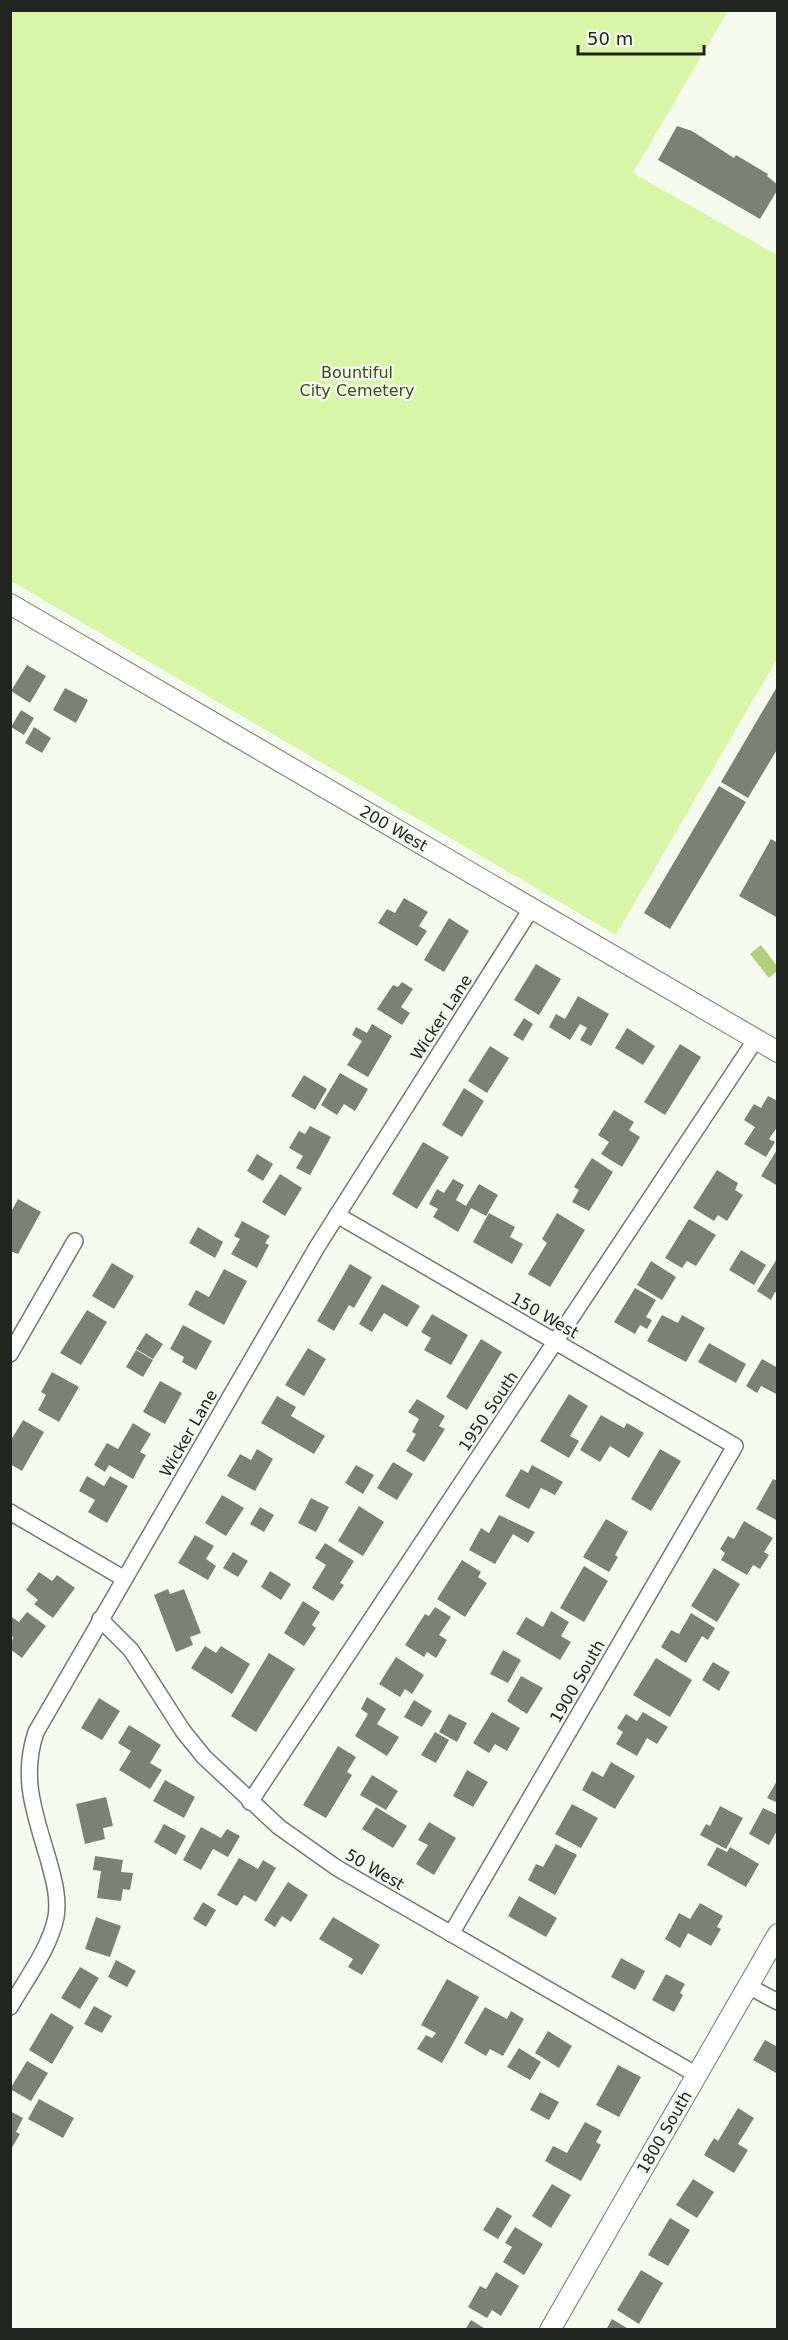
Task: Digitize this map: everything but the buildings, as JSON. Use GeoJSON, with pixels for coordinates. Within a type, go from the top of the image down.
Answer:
{"type":"FeatureCollection","features":[{"type":"Feature","properties":{"kind":"street","name":"200 West"},"geometry":{"type":"LineString","coordinates":[[10,604],[777,1052]]}},
{"type":"Feature","properties":{"kind":"street","name":"Wicker Lane"},"geometry":{"type":"LineString","coordinates":[[10,2007],[47,1941],[57,1905],[54,1880],[28,1782],[32,1744],[41,1721],[337,1215],[531,909]]}},
{"type":"Feature","properties":{"kind":"street","name":"1950 South"},"geometry":{"type":"LineString","coordinates":[[250,1802],[756,1039]]}},
{"type":"Feature","properties":{"kind":"street","name":"150 West"},"geometry":{"type":"LineString","coordinates":[[337,1215],[735,1446]]}},
{"type":"Feature","properties":{"kind":"street"},"geometry":{"type":"LineString","coordinates":[[10,1354],[75,1241]]}},
{"type":"Feature","properties":{"kind":"street","name":"1900 South"},"geometry":{"type":"LineString","coordinates":[[451,1934],[735,1446]]}},
{"type":"Feature","properties":{"kind":"street"},"geometry":{"type":"LineString","coordinates":[[10,1512],[123,1578]]}},
{"type":"Feature","properties":{"kind":"street","name":"50 West"},"geometry":{"type":"LineString","coordinates":[[100,1619],[130,1650],[183,1731],[204,1757],[279,1827],[337,1868],[697,2075]]}},
{"type":"Feature","properties":{"kind":"street","name":"1800 South"},"geometry":{"type":"LineString","coordinates":[[550,2330],[777,1934]]}},
{"type":"Feature","properties":{"kind":"street"},"geometry":{"type":"LineString","coordinates":[[748,1986],[777,2002]]}},
{"type":"Feature","properties":{"kind":"green space","name":"Bountiful City Cemetery"},"geometry":{"type":"Polygon","coordinates":[[[11,10],[728,11],[633,173],[777,255],[777,659],[616,935],[11,581],[11,10]]]}},
{"type":"Feature","properties":{"kind":"shaded area"},"geometry":{"type":"Polygon","coordinates":[[[761,945],[777,966],[777,971],[769,978],[750,954],[761,945]]]}}]}
